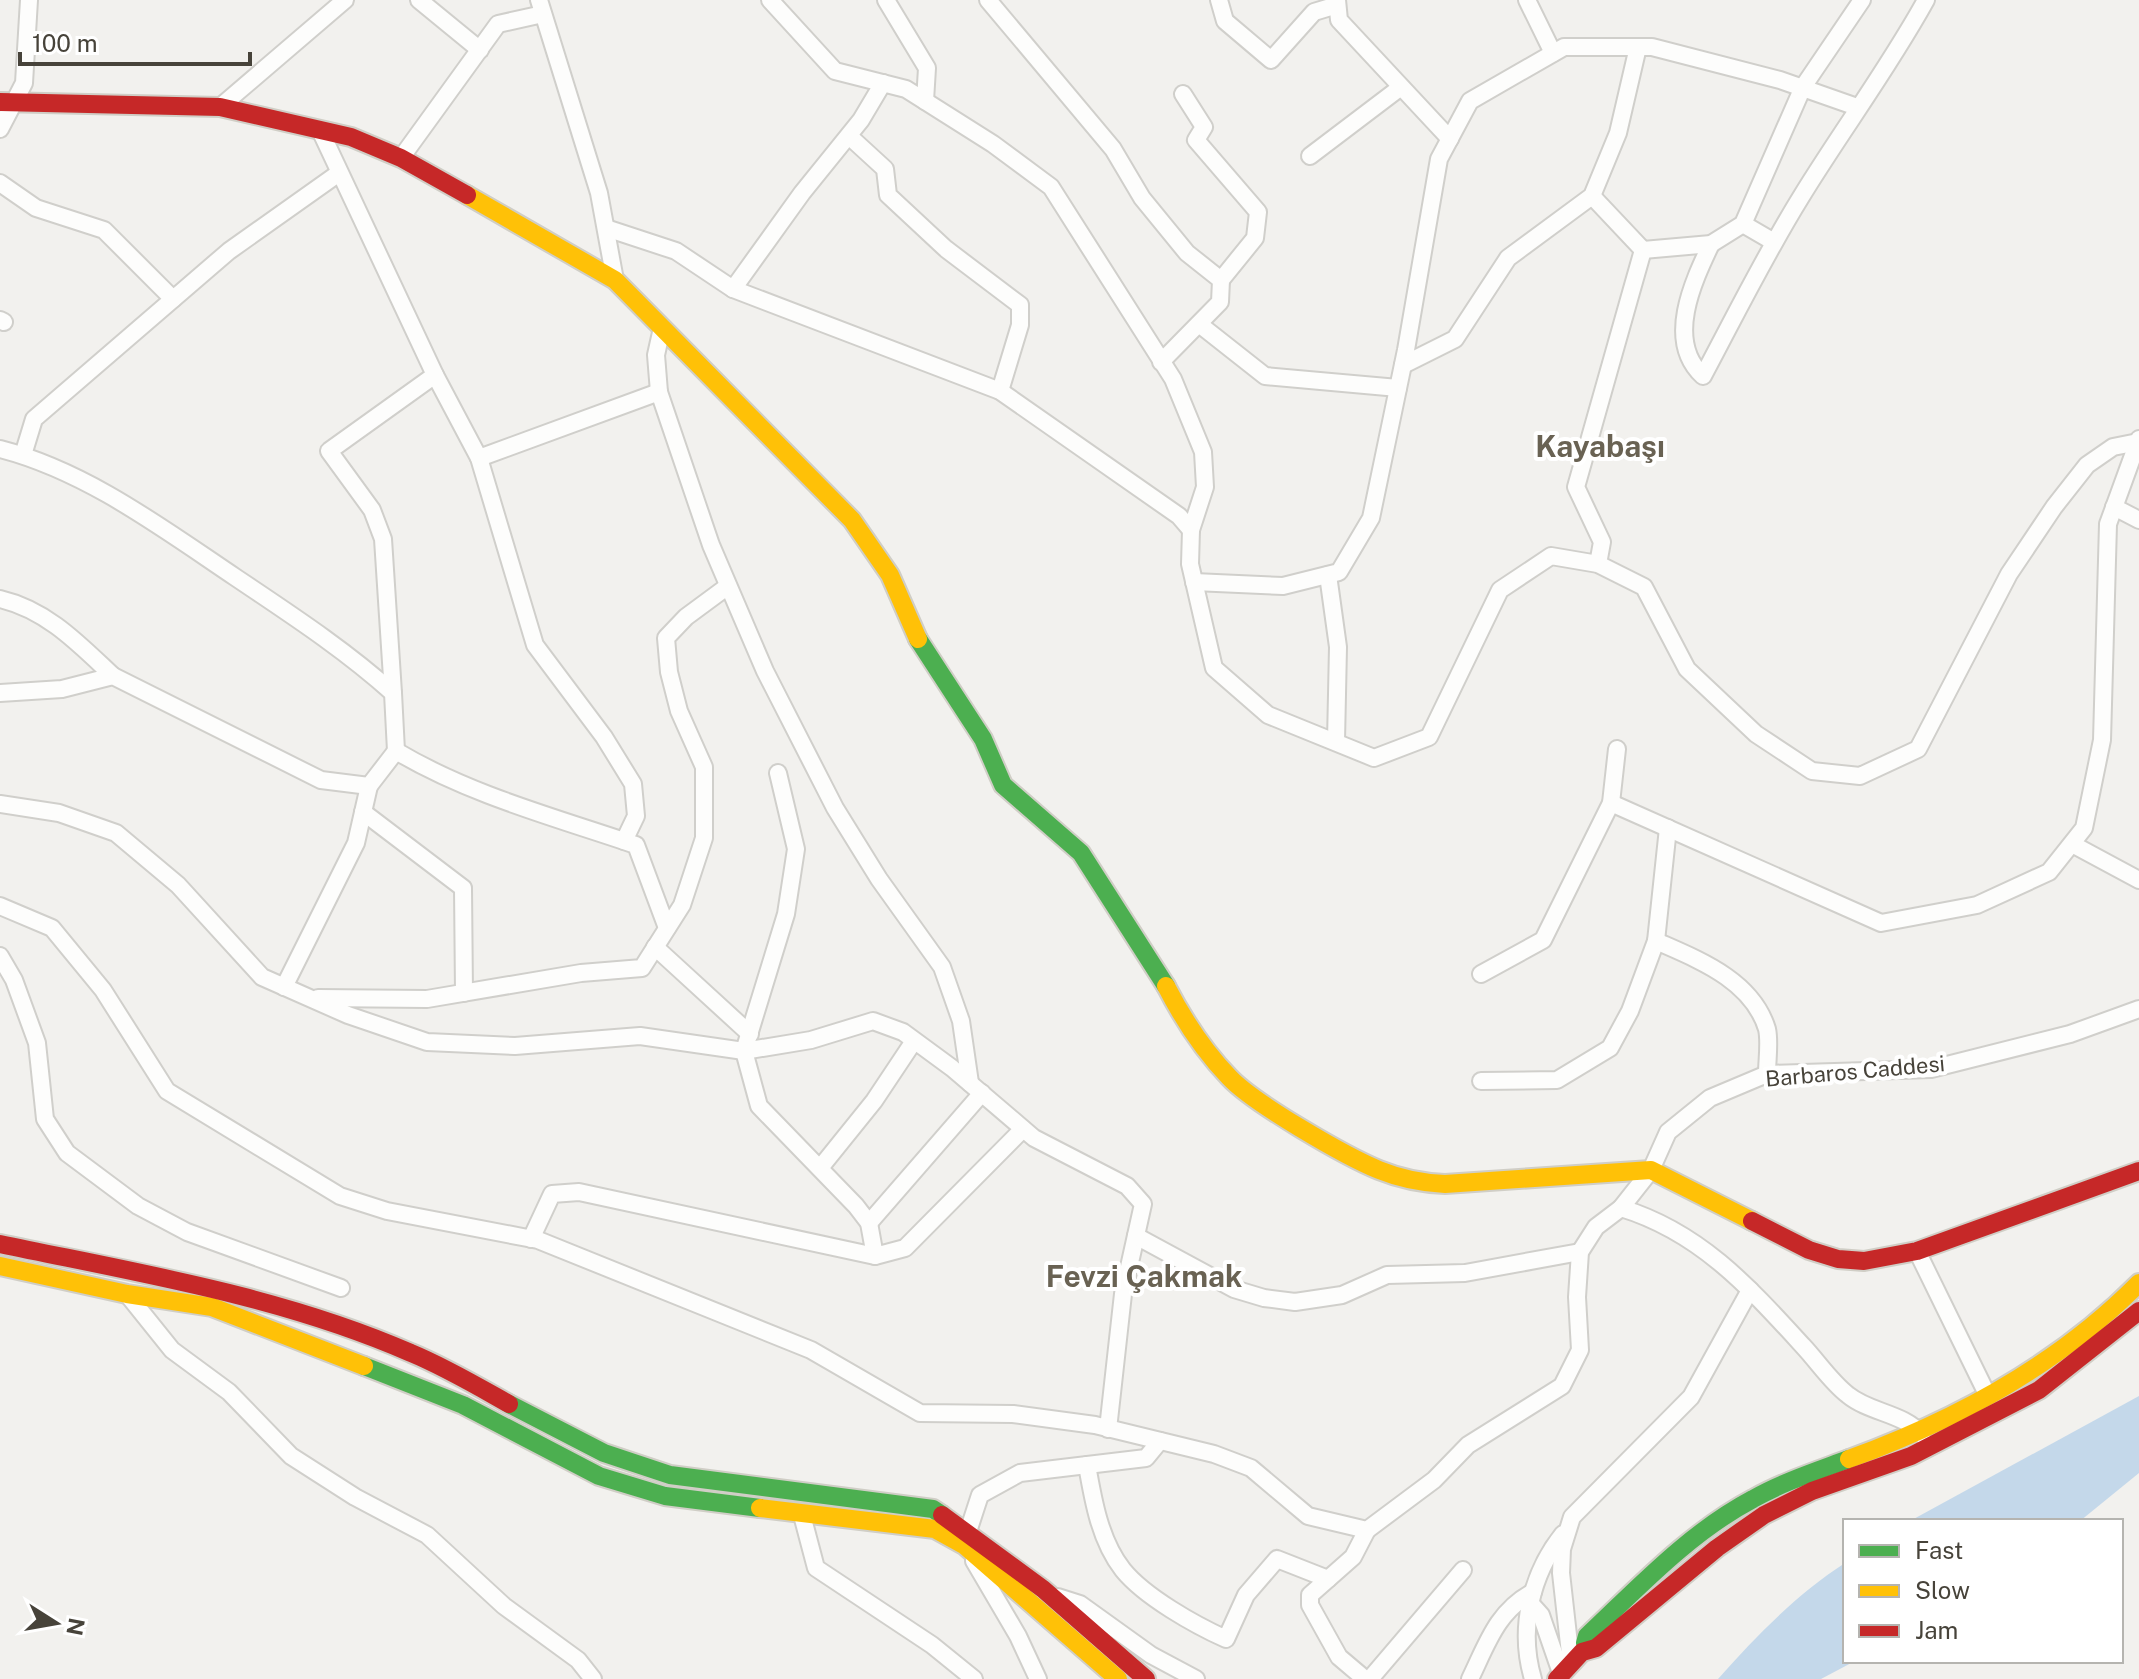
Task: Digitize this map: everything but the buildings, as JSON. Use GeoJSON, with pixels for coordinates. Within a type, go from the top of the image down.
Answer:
{"type":"FeatureCollection","features":[{"type":"Feature","properties":{"kind":"street"},"geometry":{"type":"LineString","coordinates":[[0,129],[5,103],[24,83],[29,0]]}},
{"type":"Feature","properties":{"kind":"street"},"geometry":{"type":"LineString","coordinates":[[220,107],[345,0]]}},
{"type":"Feature","properties":{"kind":"street"},"geometry":{"type":"LineString","coordinates":[[419,0],[480,50]]}},
{"type":"Feature","properties":{"kind":"street"},"geometry":{"type":"LineString","coordinates":[[770,0],[835,71],[906,89],[993,144],[1051,187],[1173,379],[1203,452],[1205,487],[1191,530],[1190,564],[1214,668],[1268,715],[1374,758],[1429,737],[1500,590],[1551,556],[1598,564],[1644,587],[1687,669],[1756,734],[1812,771],[1860,776],[1918,749],[2009,574],[2054,507],[2087,465],[2113,447],[2138,440]]}},
{"type":"Feature","properties":{"kind":"street"},"geometry":{"type":"LineString","coordinates":[[886,0],[927,68],[925,101]]}},
{"type":"Feature","properties":{"kind":"street"},"geometry":{"type":"LineString","coordinates":[[988,0],[1113,149],[1142,198],[1187,253],[1221,280]]}},
{"type":"Feature","properties":{"kind":"street"},"geometry":{"type":"LineString","coordinates":[[1219,0],[1225,21],[1271,60],[1314,12],[1337,3],[1339,20],[1450,139]]}},
{"type":"Feature","properties":{"kind":"street"},"geometry":{"type":"LineString","coordinates":[[1527,0],[1553,53]]}},
{"type":"Feature","properties":{"kind":"street"},"geometry":{"type":"LineString","coordinates":[[1643,250],[1711,244],[1743,224],[1803,87],[1862,0]]}},
{"type":"Feature","properties":{"kind":"street"},"geometry":{"type":"LineString","coordinates":[[1711,244],[1692,285],[1685,324],[1689,357],[1703,376],[1774,242],[1857,107],[1889,67],[1926,0]]}},
{"type":"Feature","properties":{"kind":"street"},"geometry":{"type":"LineString","coordinates":[[401,158],[498,24],[541,7],[606,228],[615,280]]}},
{"type":"Feature","properties":{"kind":"street"},"geometry":{"type":"LineString","coordinates":[[1194,582],[1283,586],[1339,572],[1371,518],[1403,365],[1439,159],[1470,101],[1564,47],[1652,47],[1803,87],[1857,107]]}},
{"type":"Feature","properties":{"kind":"street"},"geometry":{"type":"LineString","coordinates":[[1403,365],[1455,339],[1508,258],[1592,196],[1618,133],[1638,47]]}},
{"type":"Feature","properties":{"kind":"street"},"geometry":{"type":"LineString","coordinates":[[733,289],[849,136],[883,83]]}},
{"type":"Feature","properties":{"kind":"street"},"geometry":{"type":"LineString","coordinates":[[1310,156],[1401,87]]}},
{"type":"Feature","properties":{"kind":"street"},"geometry":{"type":"LineString","coordinates":[[1161,362],[1220,302],[1221,280],[1255,238],[1258,212],[1196,140],[1204,127],[1183,94]]}},
{"type":"Feature","properties":{"kind":"street"},"geometry":{"type":"LineString","coordinates":[[5,103],[220,107],[351,137],[401,158],[615,280],[852,520],[890,575],[924,653],[983,739],[994,771],[1003,785],[1069,839],[1081,853],[1206,1052],[1241,1087],[1378,1170],[1418,1183],[1651,1170],[1809,1250],[1838,1259],[1864,1261],[1917,1251],[2139,1171]]}},
{"type":"Feature","properties":{"kind":"street"},"geometry":{"type":"LineString","coordinates":[[320,130],[435,375],[479,458],[535,645],[604,737],[633,784],[636,816],[624,841]]}},
{"type":"Feature","properties":{"kind":"street"},"geometry":{"type":"LineString","coordinates":[[849,136],[885,169],[888,195],[946,249],[1020,305],[1020,325],[1000,391]]}},
{"type":"Feature","properties":{"kind":"street"},"geometry":{"type":"LineString","coordinates":[[23,455],[34,419],[229,251],[339,173]]}},
{"type":"Feature","properties":{"kind":"street"},"geometry":{"type":"LineString","coordinates":[[0,183],[36,208],[104,230],[173,299]]}},
{"type":"Feature","properties":{"kind":"street"},"geometry":{"type":"LineString","coordinates":[[1592,196],[1643,250]]}},
{"type":"Feature","properties":{"kind":"street"},"geometry":{"type":"LineString","coordinates":[[1743,224],[1774,242]]}},
{"type":"Feature","properties":{"kind":"street"},"geometry":{"type":"LineString","coordinates":[[606,228],[676,251],[733,289],[1000,391],[1179,516],[1191,530]]}},
{"type":"Feature","properties":{"kind":"street"},"geometry":{"type":"LineString","coordinates":[[1598,564],[1602,542],[1576,487],[1643,250]]}},
{"type":"Feature","properties":{"kind":"street"},"geometry":{"type":"LineString","coordinates":[[1199,324],[1265,376],[1398,388]]}},
{"type":"Feature","properties":{"kind":"street"},"geometry":{"type":"LineString","coordinates":[[662,328],[656,355],[659,392],[728,586],[765,671],[835,808],[879,879],[942,967],[961,1021],[976,1088]]}},
{"type":"Feature","properties":{"kind":"street"},"geometry":{"type":"LineString","coordinates":[[284,987],[356,843],[369,786],[396,751],[383,539],[372,510],[329,451],[435,375]]}},
{"type":"Feature","properties":{"kind":"street"},"geometry":{"type":"LineString","coordinates":[[479,458],[659,392]]}},
{"type":"Feature","properties":{"kind":"street"},"geometry":{"type":"LineString","coordinates":[[1611,803],[1881,923],[1977,905],[2049,872],[2084,828],[2102,740],[2108,524],[2138,440]]}},
{"type":"Feature","properties":{"kind":"street"},"geometry":{"type":"LineString","coordinates":[[0,449],[23,455],[107,494],[355,658],[393,693]]}},
{"type":"Feature","properties":{"kind":"street"},"geometry":{"type":"LineString","coordinates":[[2114,507],[2139,520]]}},
{"type":"Feature","properties":{"kind":"street"},"geometry":{"type":"LineString","coordinates":[[1328,575],[1338,647],[1336,741]]}},
{"type":"Feature","properties":{"kind":"street"},"geometry":{"type":"LineString","coordinates":[[308,998],[427,999],[581,973],[642,968],[682,905],[704,838],[704,767],[679,711],[669,672],[666,638],[686,617],[728,586]]}},
{"type":"Feature","properties":{"kind":"street"},"geometry":{"type":"LineString","coordinates":[[0,599],[20,603],[57,625],[113,676],[321,780],[369,786]]}},
{"type":"Feature","properties":{"kind":"street"},"geometry":{"type":"LineString","coordinates":[[0,693],[62,689],[113,676]]}},
{"type":"Feature","properties":{"kind":"street"},"geometry":{"type":"LineString","coordinates":[[1481,974],[1543,940],[1611,803],[1617,749]]}},
{"type":"Feature","properties":{"kind":"street"},"geometry":{"type":"LineString","coordinates":[[396,751],[429,771],[491,797],[636,845],[667,928]]}},
{"type":"Feature","properties":{"kind":"street"},"geometry":{"type":"LineString","coordinates":[[778,773],[796,849],[786,914],[744,1051],[759,1106],[869,1223],[875,1256]]}},
{"type":"Feature","properties":{"kind":"street"},"geometry":{"type":"LineString","coordinates":[[0,804],[59,813],[116,833],[178,885],[262,977],[308,998],[427,1042],[515,1046],[640,1036],[744,1051],[811,1040],[873,1021],[914,1041],[976,1088],[1034,1138],[1127,1186],[1143,1204],[1123,1294],[1108,1429]]}},
{"type":"Feature","properties":{"kind":"street"},"geometry":{"type":"LineString","coordinates":[[363,812],[463,888],[464,993]]}},
{"type":"Feature","properties":{"kind":"street"},"geometry":{"type":"LineString","coordinates":[[1481,1081],[1557,1080],[1610,1048],[1630,1011],[1656,941],[1668,828]]}},
{"type":"Feature","properties":{"kind":"street"},"geometry":{"type":"LineString","coordinates":[[2072,844],[2139,880]]}},
{"type":"Feature","properties":{"kind":"street"},"geometry":{"type":"LineString","coordinates":[[0,906],[52,928],[103,990],[167,1091],[340,1196],[387,1211],[531,1239],[811,1350],[920,1413],[1013,1414],[1108,1429],[1237,1461],[1251,1468],[1308,1516],[1367,1530]]}},
{"type":"Feature","properties":{"kind":"street"},"geometry":{"type":"LineString","coordinates":[[1656,941],[1712,965],[1749,996],[1767,1030],[1767,1074]]}},
{"type":"Feature","properties":{"kind":"street"},"geometry":{"type":"LineString","coordinates":[[655,947],[750,1034]]}},
{"type":"Feature","properties":{"kind":"street"},"geometry":{"type":"LineString","coordinates":[[0,956],[14,980],[37,1043],[45,1119],[67,1153],[138,1206],[187,1232],[341,1288]]}},
{"type":"Feature","properties":{"kind":"street","name":"Barbaros Caddesi"},"geometry":{"type":"LineString","coordinates":[[1580,1252],[1596,1227],[1621,1208],[1651,1170],[1668,1132],[1710,1098],[1767,1074],[1931,1069],[2070,1034],[2139,1009]]}},
{"type":"Feature","properties":{"kind":"street"},"geometry":{"type":"LineString","coordinates":[[820,1168],[874,1101],[914,1041]]}},
{"type":"Feature","properties":{"kind":"street"},"geometry":{"type":"LineString","coordinates":[[869,1223],[976,1088]]}},
{"type":"Feature","properties":{"kind":"street"},"geometry":{"type":"LineString","coordinates":[[531,1239],[552,1194],[579,1192],[875,1256],[905,1248],[1023,1129]]}},
{"type":"Feature","properties":{"kind":"street"},"geometry":{"type":"LineString","coordinates":[[1621,1208],[1660,1220],[1730,1268],[1845,1393],[1925,1439]]}},
{"type":"Feature","properties":{"kind":"street"},"geometry":{"type":"LineString","coordinates":[[1136,1236],[1234,1289],[1264,1298],[1295,1302],[1342,1295],[1387,1275],[1465,1273],[1580,1252],[1577,1297],[1580,1350],[1562,1386],[1468,1445],[1434,1480],[1367,1530],[1353,1557],[1310,1595],[1310,1605],[1339,1657],[1367,1679],[1463,1570]]}},
{"type":"Feature","properties":{"kind":"street"},"geometry":{"type":"LineString","coordinates":[[0,1244],[245,1297],[328,1320],[473,1382],[632,1466],[670,1475],[933,1509],[1118,1679]]}},
{"type":"Feature","properties":{"kind":"street"},"geometry":{"type":"LineString","coordinates":[[1917,1251],[1987,1394]]}},
{"type":"Feature","properties":{"kind":"street"},"geometry":{"type":"LineString","coordinates":[[0,1266],[127,1294],[212,1307],[463,1405],[599,1476],[665,1496],[935,1529],[966,1538],[1057,1597],[1146,1679]]}},
{"type":"Feature","properties":{"kind":"street"},"geometry":{"type":"LineString","coordinates":[[1925,1439],[2105,1316],[2139,1283]]}},
{"type":"Feature","properties":{"kind":"street"},"geometry":{"type":"LineString","coordinates":[[1533,1679],[1527,1639],[1533,1598],[1546,1555],[1581,1504],[1691,1397],[1750,1290]]}},
{"type":"Feature","properties":{"kind":"street"},"geometry":{"type":"LineString","coordinates":[[127,1294],[172,1350],[229,1392],[291,1456],[355,1497],[427,1535],[504,1606],[578,1660],[593,1679]]}},
{"type":"Feature","properties":{"kind":"street"},"geometry":{"type":"LineString","coordinates":[[1568,1666],[1587,1636],[1729,1512],[1790,1481],[1925,1439],[2039,1390],[2139,1311]]}},
{"type":"Feature","properties":{"kind":"street"},"geometry":{"type":"LineString","coordinates":[[1038,1679],[966,1538],[980,1495],[1020,1473],[1146,1458],[1160,1441]]}},
{"type":"Feature","properties":{"kind":"street"},"geometry":{"type":"LineString","coordinates":[[1087,1465],[1097,1516],[1123,1570],[1188,1622],[1226,1639],[1246,1595],[1277,1559],[1328,1579]]}},
{"type":"Feature","properties":{"kind":"street"},"geometry":{"type":"LineString","coordinates":[[802,1515],[816,1568],[932,1645],[974,1679]]}},
{"type":"Feature","properties":{"kind":"street"},"geometry":{"type":"LineString","coordinates":[[1565,1531],[1561,1573],[1568,1666]]}},
{"type":"Feature","properties":{"kind":"street"},"geometry":{"type":"LineString","coordinates":[[1057,1597],[1080,1604],[1151,1655],[1196,1679]]}},
{"type":"Feature","properties":{"kind":"street"},"geometry":{"type":"LineString","coordinates":[[1533,1598],[1568,1666]]}},
{"type":"Feature","properties":{"kind":"street"},"geometry":{"type":"LineString","coordinates":[[1470,1679],[1495,1624],[1515,1603],[1533,1598]]}},
{"type":"Feature","properties":{"kind":"water"},"geometry":{"type":"Polygon","coordinates":[[[2139,1396],[2139,1473],[2082,1519],[1914,1519],[2139,1396]]]}},
{"type":"Feature","properties":{"kind":"water"},"geometry":{"type":"Polygon","coordinates":[[[1843,1564],[1843,1663],[1851,1663],[1821,1679],[1718,1679],[1778,1616],[1843,1564]]]}},
{"type":"Feature","properties":{"kind":"traffic: fast"},"geometry":{"type":"LineString","coordinates":[[918,639],[983,739],[1003,785],[1081,853],[1166,986]]}},
{"type":"Feature","properties":{"kind":"traffic: fast"},"geometry":{"type":"LineString","coordinates":[[364,1366],[463,1405],[599,1476],[665,1496],[760,1508]]}},
{"type":"Feature","properties":{"kind":"traffic: fast"},"geometry":{"type":"LineString","coordinates":[[509,1404],[604,1453],[670,1475],[933,1509],[942,1515]]}},
{"type":"Feature","properties":{"kind":"traffic: fast"},"geometry":{"type":"LineString","coordinates":[[1585,1643],[1587,1636],[1646,1580],[1707,1528],[1764,1493],[1849,1459]]}},
{"type":"Feature","properties":{"kind":"traffic: slow"},"geometry":{"type":"LineString","coordinates":[[467,195],[615,280],[852,520],[890,575],[918,639]]}},
{"type":"Feature","properties":{"kind":"traffic: slow"},"geometry":{"type":"LineString","coordinates":[[1166,986],[1202,1045],[1241,1088],[1300,1128],[1379,1170],[1412,1180],[1445,1184],[1651,1170],[1752,1221]]}},
{"type":"Feature","properties":{"kind":"traffic: slow"},"geometry":{"type":"LineString","coordinates":[[0,1266],[127,1294],[212,1307],[364,1366]]}},
{"type":"Feature","properties":{"kind":"traffic: slow"},"geometry":{"type":"LineString","coordinates":[[1849,1459],[1967,1408],[2004,1387],[2075,1339],[2139,1283]]}},
{"type":"Feature","properties":{"kind":"traffic: slow"},"geometry":{"type":"LineString","coordinates":[[760,1508],[935,1529],[964,1545],[1118,1679]]}},
{"type":"Feature","properties":{"kind":"traffic: jam"},"geometry":{"type":"LineString","coordinates":[[0,102],[220,107],[351,137],[401,158],[467,195]]}},
{"type":"Feature","properties":{"kind":"traffic: jam"},"geometry":{"type":"LineString","coordinates":[[1752,1221],[1809,1250],[1838,1259],[1864,1261],[1917,1251],[2139,1171]]}},
{"type":"Feature","properties":{"kind":"traffic: jam"},"geometry":{"type":"LineString","coordinates":[[0,1244],[208,1288],[311,1316],[424,1358],[509,1404]]}},
{"type":"Feature","properties":{"kind":"traffic: jam"},"geometry":{"type":"LineString","coordinates":[[1557,1679],[1582,1652],[1596,1648],[1717,1548],[1764,1515],[1812,1491],[1911,1456],[2039,1390],[2139,1311]]}},
{"type":"Feature","properties":{"kind":"traffic: jam"},"geometry":{"type":"LineString","coordinates":[[942,1515],[1043,1589],[1146,1679]]}},
{"type":"Feature","properties":{"kind":"district","name":"Kayabaşı"},"geometry":{"type":"Point","coordinates":[1600,447]}},
{"type":"Feature","properties":{"kind":"district","name":"Fevzi Çakmak"},"geometry":{"type":"Point","coordinates":[1144,1277]}}]}
